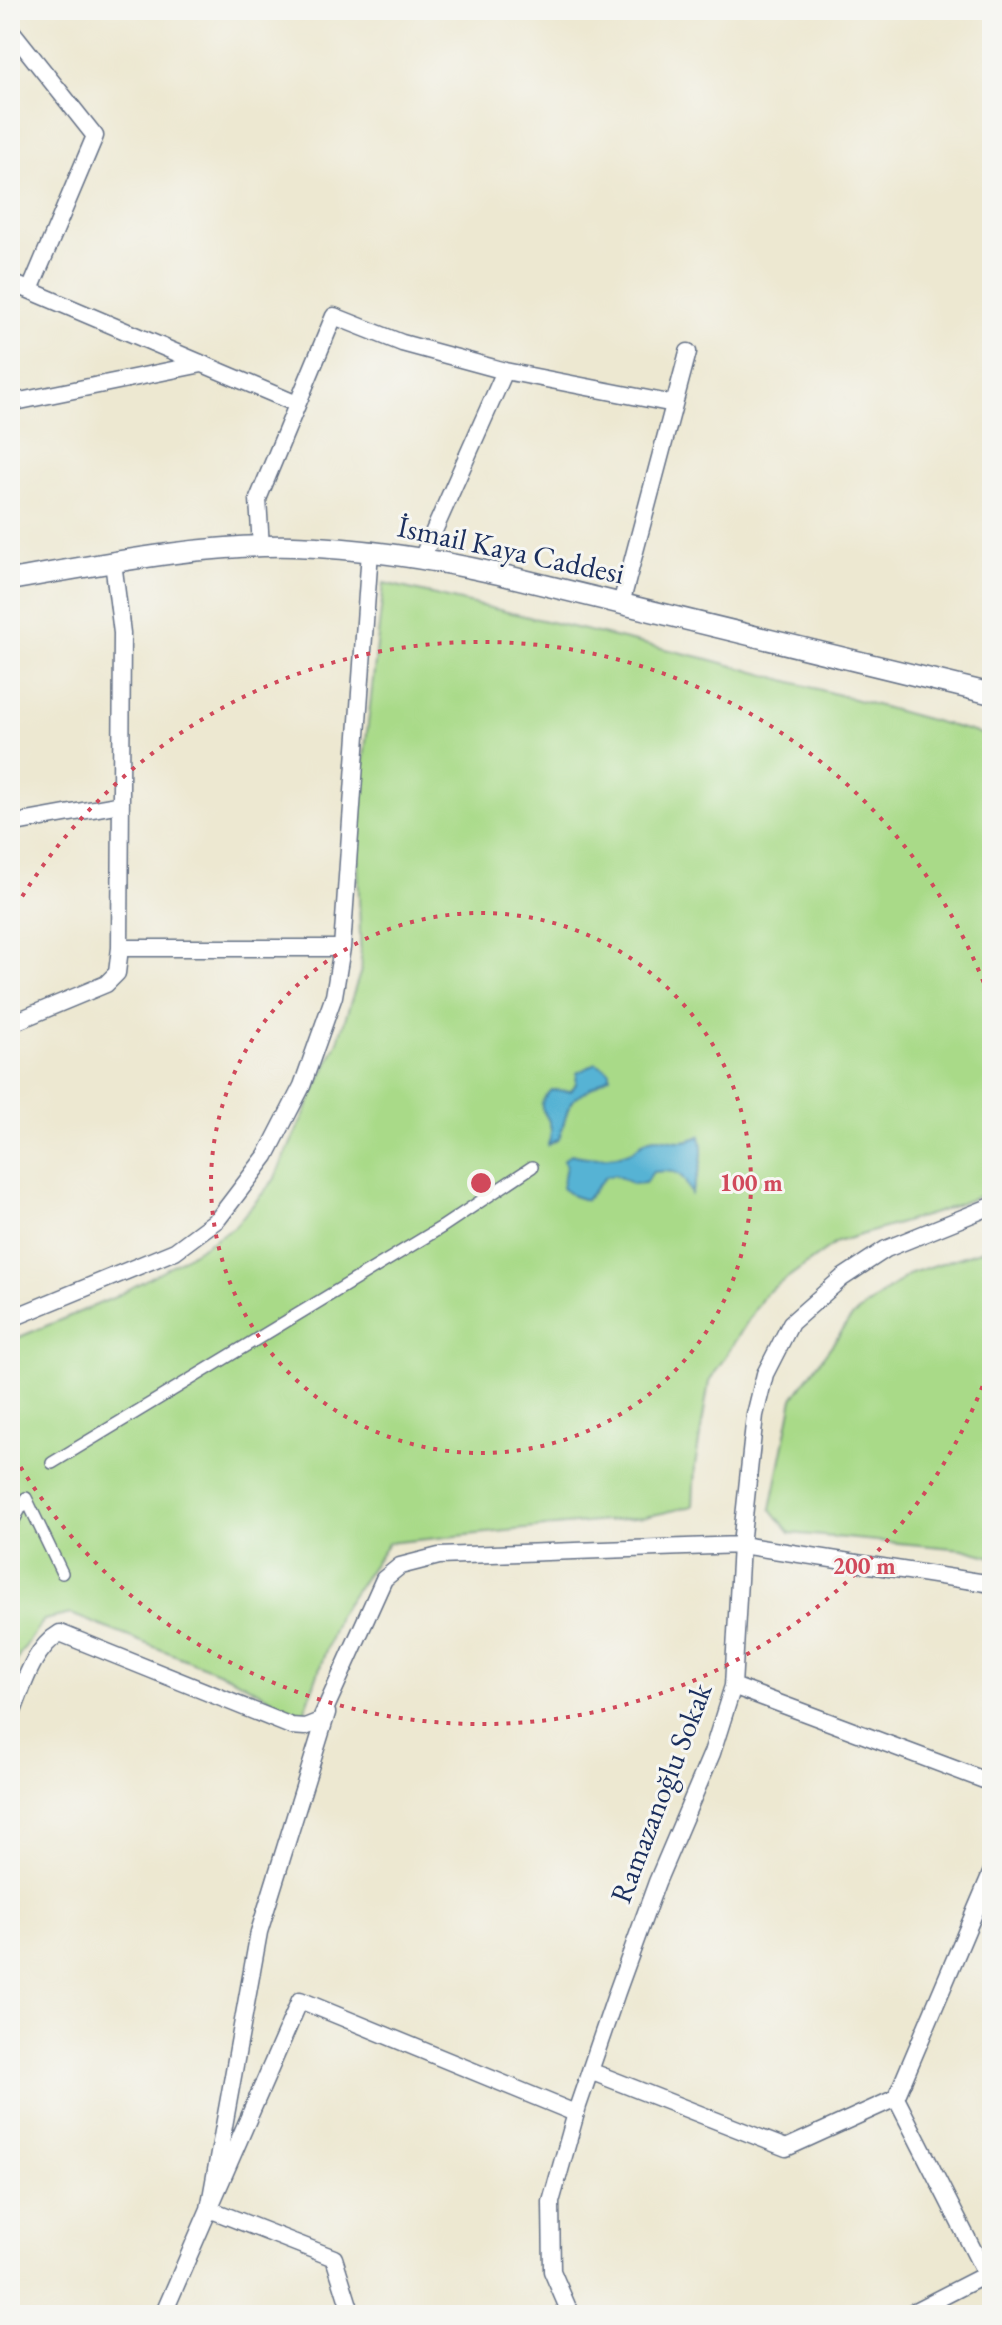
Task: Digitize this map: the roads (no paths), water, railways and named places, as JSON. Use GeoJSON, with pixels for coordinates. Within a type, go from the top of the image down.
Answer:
{"type":"FeatureCollection","features":[{"type":"Feature","properties":{"kind":"street"},"geometry":{"type":"LineString","coordinates":[[10,29],[95,136],[30,290]]}},
{"type":"Feature","properties":{"kind":"street"},"geometry":{"type":"LineString","coordinates":[[10,282],[297,404]]}},
{"type":"Feature","properties":{"kind":"street"},"geometry":{"type":"LineString","coordinates":[[261,547],[258,499],[334,316],[402,343],[505,371],[674,404]]}},
{"type":"Feature","properties":{"kind":"street"},"geometry":{"type":"LineString","coordinates":[[621,604],[688,352]]}},
{"type":"Feature","properties":{"kind":"street"},"geometry":{"type":"LineString","coordinates":[[10,403],[202,364]]}},
{"type":"Feature","properties":{"kind":"street"},"geometry":{"type":"LineString","coordinates":[[422,558],[505,371]]}},
{"type":"Feature","properties":{"kind":"street","name":"İsmail Kaya Caddesi"},"geometry":{"type":"LineString","coordinates":[[10,580],[113,562],[261,547],[370,551],[422,558],[992,694]]}},
{"type":"Feature","properties":{"kind":"street"},"geometry":{"type":"LineString","coordinates":[[10,1319],[175,1251],[218,1219],[266,1156],[302,1086],[334,996],[342,948],[370,551]]}},
{"type":"Feature","properties":{"kind":"street"},"geometry":{"type":"LineString","coordinates":[[10,1024],[106,984],[117,973],[120,948],[122,633],[113,562]]}},
{"type":"Feature","properties":{"kind":"street"},"geometry":{"type":"LineString","coordinates":[[10,824],[121,804]]}},
{"type":"Feature","properties":{"kind":"street"},"geometry":{"type":"LineString","coordinates":[[120,948],[342,948]]}},
{"type":"Feature","properties":{"kind":"street"},"geometry":{"type":"LineString","coordinates":[[52,1463],[442,1227],[532,1167]]}},
{"type":"Feature","properties":{"kind":"street","name":"Ramazanoğlu Sokak"},"geometry":{"type":"LineString","coordinates":[[571,2315],[552,2271],[551,2202],[575,2113],[657,1882],[712,1753],[733,1686],[741,1545],[755,1415],[765,1374],[791,1323],[842,1278],[886,1249],[992,1206]]}},
{"type":"Feature","properties":{"kind":"street"},"geometry":{"type":"LineString","coordinates":[[10,1527],[26,1498],[62,1573]]}},
{"type":"Feature","properties":{"kind":"street"},"geometry":{"type":"LineString","coordinates":[[10,1719],[47,1640],[60,1633],[291,1726],[305,1727],[320,1721],[384,1579],[400,1566],[439,1556],[741,1545],[992,1584]]}},
{"type":"Feature","properties":{"kind":"street"},"geometry":{"type":"LineString","coordinates":[[733,1686],[992,1783]]}},
{"type":"Feature","properties":{"kind":"street"},"geometry":{"type":"LineString","coordinates":[[209,2209],[259,1932],[334,1692]]}},
{"type":"Feature","properties":{"kind":"street"},"geometry":{"type":"LineString","coordinates":[[590,2071],[786,2148],[896,2098],[992,1871]]}},
{"type":"Feature","properties":{"kind":"street"},"geometry":{"type":"LineString","coordinates":[[163,2315],[300,2000],[575,2113]]}},
{"type":"Feature","properties":{"kind":"street"},"geometry":{"type":"LineString","coordinates":[[896,2098],[989,2281],[907,2315]]}},
{"type":"Feature","properties":{"kind":"street"},"geometry":{"type":"LineString","coordinates":[[209,2209],[334,2258],[352,2315]]}},
{"type":"Feature","properties":{"kind":"water"},"geometry":{"type":"Polygon","coordinates":[[[596,1063],[610,1071],[610,1076],[575,1098],[568,1109],[559,1139],[548,1145],[551,1131],[542,1102],[551,1090],[571,1091],[576,1084],[577,1073],[596,1063]]]}},
{"type":"Feature","properties":{"kind":"water"},"geometry":{"type":"Polygon","coordinates":[[[700,1136],[702,1158],[691,1194],[682,1177],[668,1171],[653,1172],[645,1183],[633,1184],[615,1175],[605,1177],[586,1200],[562,1188],[566,1165],[563,1161],[570,1154],[610,1157],[634,1150],[650,1139],[684,1141],[700,1136]]]}}]}
